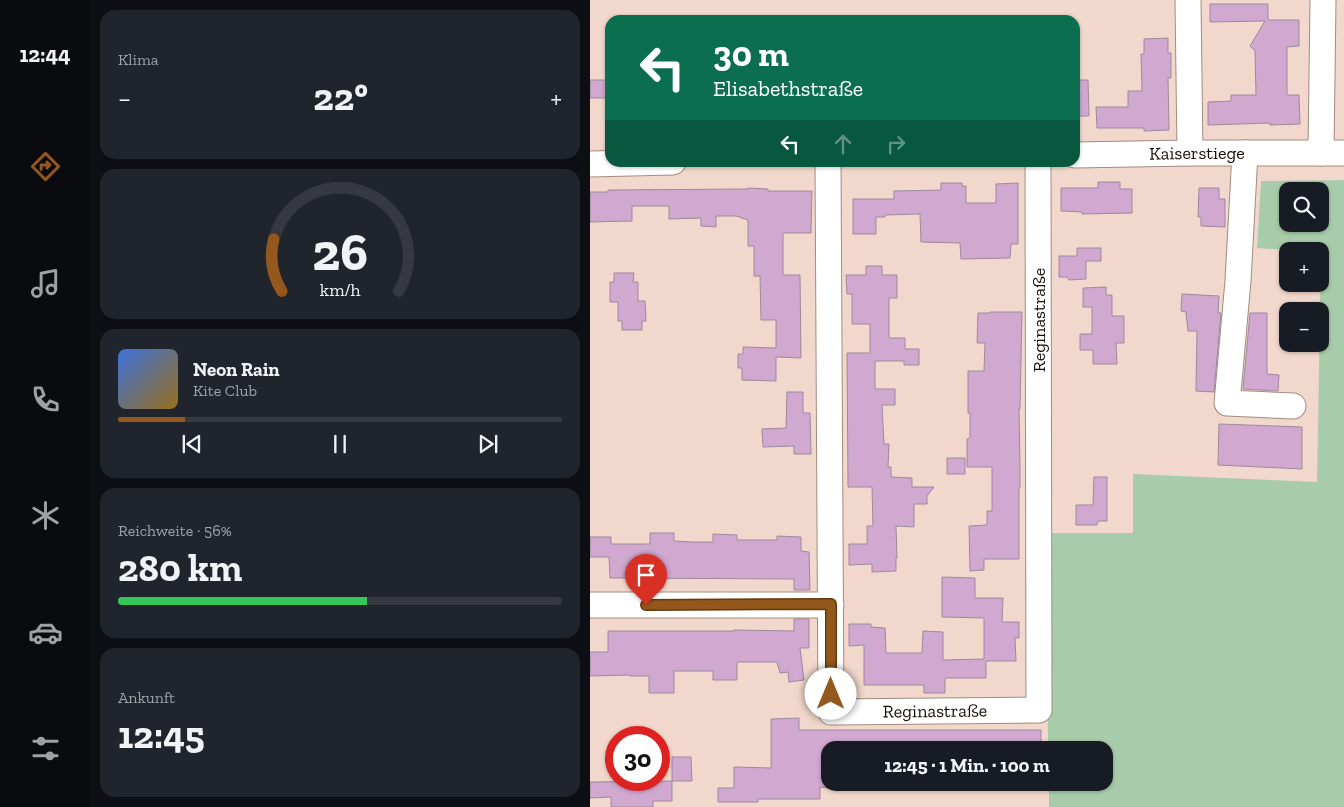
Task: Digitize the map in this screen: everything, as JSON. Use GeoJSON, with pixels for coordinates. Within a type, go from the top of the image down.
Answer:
{"type":"FeatureCollection","features":[{"type":"Feature","properties":{"kind":"street"},"geometry":{"type":"LineString","coordinates":[[1188,0],[1190,153]]}},
{"type":"Feature","properties":{"kind":"street","name":"Kaiserstiege"},"geometry":{"type":"LineString","coordinates":[[1080,156],[1190,153],[1332,153],[1324,0]]}},
{"type":"Feature","properties":{"kind":"street"},"geometry":{"type":"LineString","coordinates":[[1245,153],[1238,281],[1227,403],[1293,406]]}},
{"type":"Feature","properties":{"kind":"street"},"geometry":{"type":"LineString","coordinates":[[590,164],[605,164]]}},
{"type":"Feature","properties":{"kind":"street","name":"Reginastraße"},"geometry":{"type":"LineString","coordinates":[[828,167],[831,712],[1039,710],[1038,167]]}},
{"type":"Feature","properties":{"kind":"street"},"geometry":{"type":"LineString","coordinates":[[590,605],[831,604]]}},
{"type":"Feature","properties":{"kind":"green space"},"geometry":{"type":"Polygon","coordinates":[[[1344,180],[1344,807],[1049,807],[1049,791],[1113,791],[1113,741],[1048,741],[1047,533],[1133,533],[1133,474],[1317,482],[1319,352],[1329,352],[1329,302],[1320,302],[1320,292],[1329,292],[1329,242],[1279,242],[1279,249],[1257,248],[1261,181],[1344,180]]]}},
{"type":"Feature","properties":{"kind":"building"},"geometry":{"type":"Polygon","coordinates":[[[1210,4],[1268,4],[1268,20],[1299,20],[1299,46],[1287,47],[1287,95],[1299,95],[1300,124],[1208,125],[1208,102],[1231,101],[1231,95],[1256,95],[1255,51],[1250,46],[1265,21],[1210,22],[1210,4]]]}},
{"type":"Feature","properties":{"kind":"building"},"geometry":{"type":"Polygon","coordinates":[[[1168,38],[1168,53],[1171,53],[1171,78],[1168,78],[1169,130],[1144,131],[1144,128],[1097,128],[1096,107],[1128,107],[1128,91],[1142,91],[1141,54],[1144,54],[1144,39],[1168,38]]]}},
{"type":"Feature","properties":{"kind":"building"},"geometry":{"type":"Polygon","coordinates":[[[590,80],[605,80],[605,98],[590,98],[590,80]]]}},
{"type":"Feature","properties":{"kind":"building"},"geometry":{"type":"Polygon","coordinates":[[[1080,80],[1088,80],[1089,116],[1080,116],[1080,80]]]}},
{"type":"Feature","properties":{"kind":"building"},"geometry":{"type":"Polygon","coordinates":[[[1098,182],[1120,182],[1120,189],[1132,189],[1132,213],[1082,214],[1082,212],[1061,211],[1061,188],[1098,188],[1098,182]]]}},
{"type":"Feature","properties":{"kind":"building"},"geometry":{"type":"Polygon","coordinates":[[[941,183],[962,183],[962,186],[966,186],[966,203],[996,203],[996,184],[1018,183],[1018,244],[1011,244],[1010,258],[961,259],[960,243],[921,242],[920,214],[876,217],[876,234],[853,234],[853,199],[894,199],[894,191],[941,190],[941,183]]]}},
{"type":"Feature","properties":{"kind":"building"},"geometry":{"type":"Polygon","coordinates":[[[1199,188],[1219,188],[1219,199],[1225,199],[1225,227],[1201,226],[1201,217],[1198,217],[1199,188]]]}},
{"type":"Feature","properties":{"kind":"building"},"geometry":{"type":"Polygon","coordinates":[[[768,189],[768,191],[812,191],[811,233],[783,233],[783,275],[800,275],[801,358],[776,357],[776,381],[742,380],[742,368],[738,368],[738,354],[743,354],[743,347],[776,348],[776,320],[761,320],[760,276],[754,276],[754,246],[748,246],[748,220],[736,216],[716,216],[716,227],[701,226],[701,218],[669,219],[669,206],[632,206],[632,221],[590,222],[590,192],[608,192],[608,190],[768,189]]]}},
{"type":"Feature","properties":{"kind":"building"},"geometry":{"type":"Polygon","coordinates":[[[1077,248],[1101,248],[1101,261],[1086,261],[1086,279],[1069,280],[1067,277],[1059,277],[1059,256],[1077,256],[1077,248]]]}},
{"type":"Feature","properties":{"kind":"building"},"geometry":{"type":"Polygon","coordinates":[[[866,266],[882,266],[882,275],[897,275],[897,298],[889,298],[889,338],[905,338],[905,349],[919,349],[919,365],[904,365],[904,361],[875,361],[875,389],[895,389],[895,405],[882,405],[884,444],[889,444],[888,467],[891,467],[891,477],[912,478],[912,487],[934,487],[927,496],[927,504],[914,504],[914,527],[896,526],[896,571],[872,572],[872,564],[849,565],[849,544],[867,544],[867,526],[873,526],[872,487],[848,487],[847,353],[870,353],[870,324],[852,324],[852,294],[847,294],[846,275],[866,275],[866,266]]]}},
{"type":"Feature","properties":{"kind":"building"},"geometry":{"type":"Polygon","coordinates":[[[614,273],[634,273],[633,282],[638,282],[638,301],[645,301],[646,321],[642,321],[642,330],[622,330],[622,321],[618,321],[618,302],[610,302],[610,282],[614,282],[614,273]]]}},
{"type":"Feature","properties":{"kind":"building"},"geometry":{"type":"Polygon","coordinates":[[[1106,287],[1106,295],[1112,295],[1112,316],[1124,316],[1124,343],[1116,343],[1117,364],[1093,364],[1093,350],[1080,350],[1080,334],[1092,334],[1092,307],[1083,307],[1083,288],[1106,287]]]}},
{"type":"Feature","properties":{"kind":"building"},"geometry":{"type":"Polygon","coordinates":[[[1182,294],[1219,296],[1218,313],[1221,313],[1214,392],[1196,391],[1197,331],[1188,331],[1186,312],[1181,311],[1182,294]]]}},
{"type":"Feature","properties":{"kind":"building"},"geometry":{"type":"Polygon","coordinates":[[[1022,312],[1019,409],[1019,559],[984,559],[984,570],[970,571],[969,526],[987,525],[987,511],[992,511],[992,467],[967,467],[967,439],[970,438],[968,371],[984,371],[985,343],[977,343],[978,313],[1022,312]]]}},
{"type":"Feature","properties":{"kind":"building"},"geometry":{"type":"Polygon","coordinates":[[[1250,313],[1267,313],[1267,374],[1279,375],[1278,391],[1243,389],[1250,313]]]}},
{"type":"Feature","properties":{"kind":"building"},"geometry":{"type":"Polygon","coordinates":[[[787,392],[803,392],[803,413],[810,413],[811,454],[794,454],[794,446],[763,447],[762,429],[786,428],[787,392]]]}},
{"type":"Feature","properties":{"kind":"building"},"geometry":{"type":"Polygon","coordinates":[[[1219,424],[1302,427],[1302,469],[1218,465],[1219,424]]]}},
{"type":"Feature","properties":{"kind":"building"},"geometry":{"type":"Polygon","coordinates":[[[947,458],[965,458],[965,474],[947,474],[947,458]]]}},
{"type":"Feature","properties":{"kind":"building"},"geometry":{"type":"Polygon","coordinates":[[[1094,477],[1107,477],[1107,521],[1098,521],[1097,525],[1076,525],[1076,505],[1093,505],[1094,477]]]}},
{"type":"Feature","properties":{"kind":"building"},"geometry":{"type":"Polygon","coordinates":[[[650,533],[674,533],[674,541],[693,542],[713,542],[713,534],[737,535],[737,540],[777,540],[777,536],[801,537],[801,551],[809,552],[810,590],[794,590],[794,579],[610,578],[609,557],[590,557],[590,537],[611,537],[611,544],[650,544],[650,533]]]}},
{"type":"Feature","properties":{"kind":"building"},"geometry":{"type":"Polygon","coordinates":[[[942,577],[975,578],[975,598],[1003,598],[1002,622],[1019,622],[1019,638],[1015,638],[1016,661],[986,661],[986,678],[945,678],[945,693],[924,693],[924,685],[864,685],[864,645],[849,646],[849,624],[871,624],[871,627],[885,628],[886,653],[922,653],[923,631],[943,632],[943,660],[984,659],[984,618],[942,617],[942,577]]]}},
{"type":"Feature","properties":{"kind":"building"},"geometry":{"type":"Polygon","coordinates":[[[794,619],[809,619],[809,648],[800,648],[804,680],[789,682],[788,672],[780,673],[777,662],[737,662],[737,680],[713,680],[713,671],[674,671],[674,693],[649,693],[649,676],[590,676],[590,652],[608,652],[608,631],[794,631],[794,619]]]}},
{"type":"Feature","properties":{"kind":"building"},"geometry":{"type":"Polygon","coordinates":[[[799,718],[799,730],[1041,730],[1041,741],[821,741],[820,799],[758,799],[758,802],[718,802],[718,788],[734,788],[734,767],[771,768],[771,719],[799,718]]]}},
{"type":"Feature","properties":{"kind":"building"},"geometry":{"type":"Polygon","coordinates":[[[672,757],[691,757],[692,781],[672,781],[672,757]]]}},
{"type":"Feature","properties":{"kind":"building"},"geometry":{"type":"Polygon","coordinates":[[[670,781],[672,781],[672,801],[653,801],[653,807],[611,807],[611,797],[590,798],[590,782],[605,782],[605,791],[670,791],[670,781]]]}},
{"type":"Feature","properties":{"kind":"route"},"geometry":{"type":"LineString","coordinates":[[646,605],[831,604],[831,694]]}}]}
